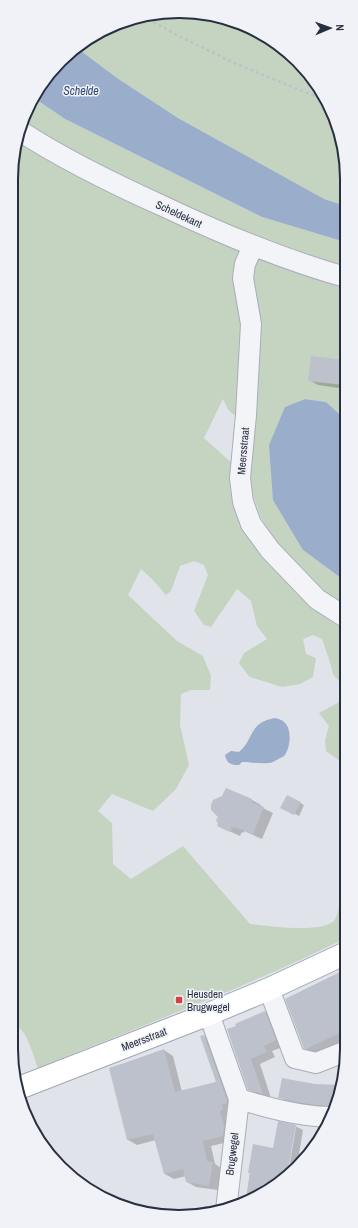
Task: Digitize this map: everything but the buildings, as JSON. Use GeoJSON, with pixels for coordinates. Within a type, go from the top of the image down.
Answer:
{"type":"FeatureCollection","features":[{"type":"Feature","properties":{"kind":"main road","name":"Meersstraat"},"geometry":{"type":"LineString","coordinates":[[22,1087],[209,1014],[269,989],[340,956]]}},
{"type":"Feature","properties":{"kind":"street","name":"Scheldekant"},"geometry":{"type":"LineString","coordinates":[[24,135],[50,151],[231,238],[312,268],[340,276]]}},
{"type":"Feature","properties":{"kind":"street","name":"Meersstraat"},"geometry":{"type":"LineString","coordinates":[[253,246],[245,264],[243,278],[252,324],[240,478],[243,502],[251,524],[270,550],[317,599],[340,614]]}},
{"type":"Feature","properties":{"kind":"street"},"geometry":{"type":"LineString","coordinates":[[269,989],[295,1058],[316,1063],[340,1054]]}},
{"type":"Feature","properties":{"kind":"street","name":"Brugwegel"},"geometry":{"type":"LineString","coordinates":[[209,1014],[239,1098],[227,1203]]}},
{"type":"Feature","properties":{"kind":"street"},"geometry":{"type":"LineString","coordinates":[[239,1098],[273,1109],[311,1116],[325,1116]]}},
{"type":"Feature","properties":{"kind":"path"},"geometry":{"type":"LineString","coordinates":[[151,20],[234,63],[317,97]]}},
{"type":"Feature","properties":{"kind":"green space"},"geometry":{"type":"Polygon","coordinates":[[[168,18],[200,19],[221,23],[241,30],[260,40],[277,51],[293,65],[307,81],[328,117],[335,137],[339,158],[340,205],[324,200],[178,118],[117,78],[81,51],[117,30],[137,23],[168,18]]]}},
{"type":"Feature","properties":{"kind":"green space"},"geometry":{"type":"Polygon","coordinates":[[[38,101],[65,119],[262,217],[340,240],[340,415],[326,402],[305,399],[285,407],[303,550],[340,577],[340,607],[327,598],[277,545],[261,518],[252,493],[248,474],[242,305],[240,417],[227,408],[223,399],[204,438],[233,464],[230,488],[245,527],[270,565],[310,606],[340,627],[340,683],[333,674],[322,639],[313,635],[303,639],[306,654],[316,658],[313,677],[300,684],[282,687],[250,677],[239,663],[244,653],[267,639],[257,626],[251,601],[237,589],[211,627],[204,625],[194,611],[208,575],[204,565],[194,561],[180,566],[171,591],[166,595],[141,569],[128,595],[177,641],[203,656],[211,676],[210,690],[191,690],[181,694],[180,725],[189,765],[176,789],[153,811],[112,794],[98,811],[112,823],[113,864],[131,879],[183,846],[250,924],[293,928],[326,925],[335,920],[340,906],[340,941],[231,990],[38,1068],[29,1042],[22,1030],[18,1027],[18,168],[23,137],[30,117],[38,101]]]}},
{"type":"Feature","properties":{"kind":"green space"},"geometry":{"type":"Polygon","coordinates":[[[340,702],[340,761],[326,751],[325,740],[329,726],[319,713],[340,702]]]}},
{"type":"Feature","properties":{"kind":"water","name":"Schelde"},"geometry":{"type":"Polygon","coordinates":[[[81,51],[117,78],[178,118],[324,199],[340,204],[340,240],[262,217],[65,119],[38,101],[51,81],[65,65],[81,51]]]}},
{"type":"Feature","properties":{"kind":"water"},"geometry":{"type":"Polygon","coordinates":[[[305,399],[326,402],[340,415],[340,577],[303,550],[273,500],[269,445],[285,407],[305,399]]]}},
{"type":"Feature","properties":{"kind":"water"},"geometry":{"type":"Polygon","coordinates":[[[275,718],[285,723],[289,731],[289,745],[284,756],[270,763],[242,762],[239,765],[228,762],[225,755],[231,751],[239,752],[260,723],[275,718]]]}},
{"type":"Feature","properties":{"kind":"place","name":"Heusden Brugwegel"},"geometry":{"type":"Point","coordinates":[179,1000]}}]}
